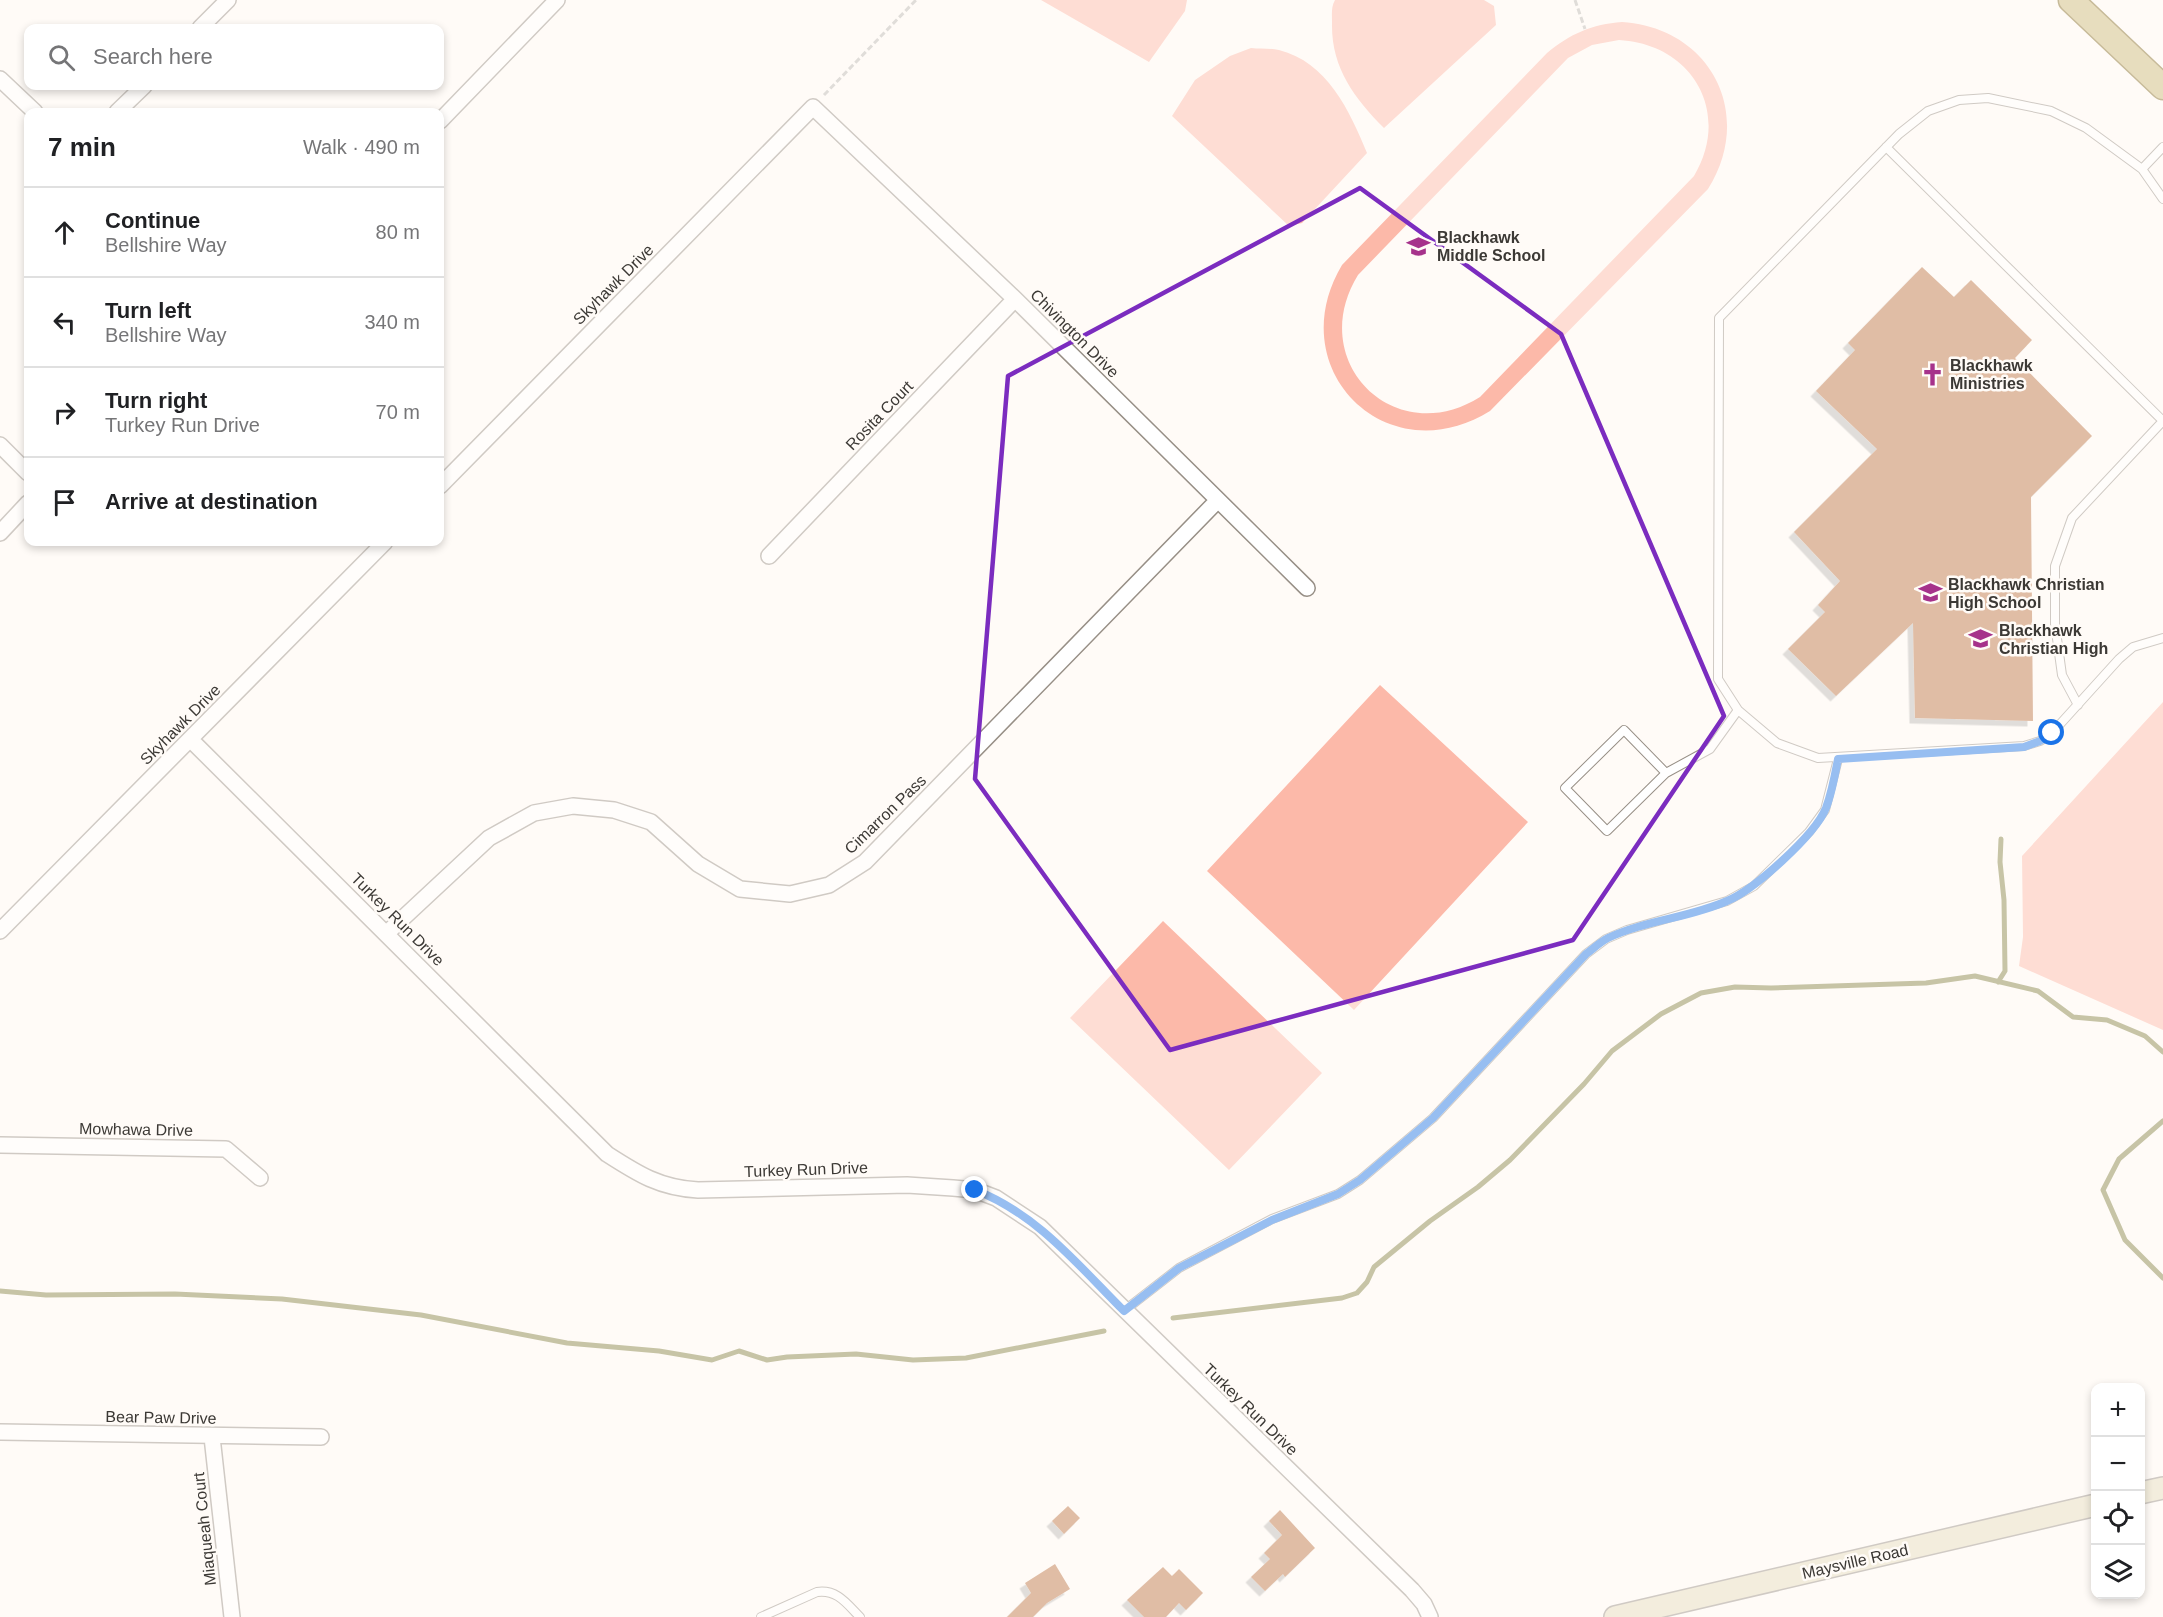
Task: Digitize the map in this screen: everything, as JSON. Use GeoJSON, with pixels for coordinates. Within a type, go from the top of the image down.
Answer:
{"type":"FeatureCollection","features":[{"type":"Feature","properties":{"kind":"main road"},"geometry":{"type":"LineString","coordinates":[[2071,0],[2163,87]]}},
{"type":"Feature","properties":{"kind":"main road"},"geometry":{"type":"LineString","coordinates":[[2145,1492],[2163,1488]]}},
{"type":"Feature","properties":{"kind":"main road","name":"Maysville Road"},"geometry":{"type":"LineString","coordinates":[[1615,1617],[2091,1505]]}},
{"type":"Feature","properties":{"kind":"street"},"geometry":{"type":"LineString","coordinates":[[204,24],[228,0]]}},
{"type":"Feature","properties":{"kind":"street"},"geometry":{"type":"LineString","coordinates":[[444,117],[557,0]]}},
{"type":"Feature","properties":{"kind":"street"},"geometry":{"type":"LineString","coordinates":[[0,79],[31,108]]}},
{"type":"Feature","properties":{"kind":"street"},"geometry":{"type":"LineString","coordinates":[[121,108],[140,90]]}},
{"type":"Feature","properties":{"kind":"street","name":"Chivington Drive"},"geometry":{"type":"LineString","coordinates":[[813,107],[1015,299],[1307,588]]}},
{"type":"Feature","properties":{"kind":"street","name":"Skyhawk Drive"},"geometry":{"type":"LineString","coordinates":[[444,479],[813,107]]}},
{"type":"Feature","properties":{"kind":"street","name":"Rosita Court"},"geometry":{"type":"LineString","coordinates":[[769,556],[1015,299]]}},
{"type":"Feature","properties":{"kind":"street"},"geometry":{"type":"LineString","coordinates":[[0,445],[24,468]]}},
{"type":"Feature","properties":{"kind":"street","name":"Cimarron Pass"},"geometry":{"type":"LineString","coordinates":[[387,933],[489,838],[534,813],[573,806],[614,810],[651,822],[698,864],[740,889],[789,894],[829,885],[865,862],[1218,500]]}},
{"type":"Feature","properties":{"kind":"street"},"geometry":{"type":"LineString","coordinates":[[0,533],[24,507]]}},
{"type":"Feature","properties":{"kind":"street","name":"Skyhawk Drive"},"geometry":{"type":"LineString","coordinates":[[0,931],[381,546]]}},
{"type":"Feature","properties":{"kind":"street","name":"Turkey Run Drive"},"geometry":{"type":"LineString","coordinates":[[191,740],[607,1154],[656,1183],[676,1189],[907,1185],[975,1190],[996,1198],[1040,1227],[1412,1590],[1424,1604],[1430,1617]]}},
{"type":"Feature","properties":{"kind":"street","name":"Mowhawa Drive"},"geometry":{"type":"LineString","coordinates":[[0,1145],[226,1149],[260,1178]]}},
{"type":"Feature","properties":{"kind":"street","name":"Bear Paw Drive"},"geometry":{"type":"LineString","coordinates":[[0,1432],[321,1437]]}},
{"type":"Feature","properties":{"kind":"street","name":"Miaqueah Court"},"geometry":{"type":"LineString","coordinates":[[212,1437],[232,1617]]}},
{"type":"Feature","properties":{"kind":"lane"},"geometry":{"type":"LineString","coordinates":[[2163,199],[2142,169],[2086,128],[2051,111],[1988,98],[1959,100],[1928,111],[1886,147],[1719,318],[1718,679],[1738,710],[1777,743],[1818,758],[1838,759],[2024,747],[2052,733],[2119,658],[2133,647],[2163,638]]}},
{"type":"Feature","properties":{"kind":"lane"},"geometry":{"type":"LineString","coordinates":[[1886,147],[2163,421],[2072,518],[2055,566],[2055,624],[2062,675],[2078,705]]}},
{"type":"Feature","properties":{"kind":"lane"},"geometry":{"type":"LineString","coordinates":[[2142,169],[2163,147]]}},
{"type":"Feature","properties":{"kind":"lane"},"geometry":{"type":"LineString","coordinates":[[1666,772],[1624,730],[1565,788],[1607,831],[1666,772],[1710,749],[1738,710]]}},
{"type":"Feature","properties":{"kind":"lane"},"geometry":{"type":"LineString","coordinates":[[1124,1311],[1179,1268],[1272,1220],[1338,1194],[1360,1180],[1433,1118],[1586,954],[1606,939],[1645,924],[1727,901],[1754,886],[1809,832],[1825,810],[1838,759]]}},
{"type":"Feature","properties":{"kind":"lane"},"geometry":{"type":"LineString","coordinates":[[761,1617],[817,1592],[826,1591],[843,1599],[860,1617]]}},
{"type":"Feature","properties":{"kind":"path"},"geometry":{"type":"LineString","coordinates":[[813,107],[916,0]]}},
{"type":"Feature","properties":{"kind":"path"},"geometry":{"type":"LineString","coordinates":[[1575,0],[1585,29]]}},
{"type":"Feature","properties":{"kind":"highlighted area"},"geometry":{"type":"Polygon","coordinates":[[[1360,188],[1561,334],[1724,716],[1573,940],[1170,1050],[975,779],[1008,376],[1360,188]]]}},
{"type":"Feature","properties":{"kind":"shaded area"},"geometry":{"type":"Polygon","coordinates":[[[1041,0],[1187,0],[1185,11],[1149,62],[1041,0]]]}},
{"type":"Feature","properties":{"kind":"shaded area"},"geometry":{"type":"Polygon","coordinates":[[[1335,0],[1484,0],[1494,6],[1496,25],[1384,128],[1354,93],[1340,68],[1333,39],[1332,11],[1335,0]]]}},
{"type":"Feature","properties":{"kind":"shaded area"},"geometry":{"type":"Polygon","coordinates":[[[1622,22],[1653,28],[1680,40],[1701,58],[1716,80],[1725,105],[1727,132],[1721,161],[1708,189],[1490,411],[1452,427],[1415,430],[1382,420],[1354,401],[1334,374],[1324,341],[1326,304],[1342,265],[1547,53],[1564,40],[1582,31],[1622,22]],[[1619,40],[1592,45],[1568,58],[1358,275],[1344,307],[1343,338],[1351,366],[1367,388],[1390,405],[1417,413],[1448,411],[1480,397],[1694,176],[1705,152],[1709,128],[1706,106],[1698,86],[1685,68],[1667,54],[1645,44],[1619,40]]]}},
{"type":"Feature","properties":{"kind":"shaded area"},"geometry":{"type":"Polygon","coordinates":[[[1251,48],[1276,49],[1296,56],[1311,65],[1335,90],[1353,121],[1367,153],[1302,223],[1289,226],[1172,116],[1195,80],[1230,56],[1251,48]]]}},
{"type":"Feature","properties":{"kind":"shaded area"},"geometry":{"type":"Polygon","coordinates":[[[1380,685],[1528,822],[1354,1010],[1207,871],[1380,685]]]}},
{"type":"Feature","properties":{"kind":"shaded area"},"geometry":{"type":"Polygon","coordinates":[[[2163,702],[2163,1030],[2019,966],[2023,937],[2022,856],[2163,702]]]}},
{"type":"Feature","properties":{"kind":"shaded area"},"geometry":{"type":"Polygon","coordinates":[[[1163,921],[1322,1073],[1229,1170],[1070,1018],[1163,921]]]}},
{"type":"Feature","properties":{"kind":"building"},"geometry":{"type":"Polygon","coordinates":[[[1922,267],[1954,297],[1971,280],[2032,340],[2015,358],[2092,436],[2031,497],[2033,721],[1915,718],[1913,623],[1836,696],[1788,649],[1825,612],[1818,605],[1840,581],[1794,532],[1877,449],[1816,391],[1855,350],[1848,343],[1922,267]]]}},
{"type":"Feature","properties":{"kind":"building"},"geometry":{"type":"Polygon","coordinates":[[[1068,1506],[1080,1518],[1064,1534],[1052,1521],[1068,1506]]]}},
{"type":"Feature","properties":{"kind":"building"},"geometry":{"type":"Polygon","coordinates":[[[1280,1510],[1315,1548],[1285,1577],[1283,1574],[1265,1591],[1251,1577],[1270,1559],[1264,1553],[1282,1535],[1269,1521],[1280,1510]]]}},
{"type":"Feature","properties":{"kind":"building"},"geometry":{"type":"Polygon","coordinates":[[[1055,1564],[1070,1589],[1047,1603],[1033,1617],[1007,1617],[1031,1593],[1025,1583],[1055,1564]]]}},
{"type":"Feature","properties":{"kind":"building"},"geometry":{"type":"Polygon","coordinates":[[[1163,1567],[1172,1576],[1179,1569],[1203,1593],[1186,1610],[1179,1603],[1166,1617],[1144,1617],[1127,1600],[1163,1567]]]}},
{"type":"Feature","properties":{"kind":"waterway"},"geometry":{"type":"LineString","coordinates":[[1998,982],[2005,971],[2001,839]]}},
{"type":"Feature","properties":{"kind":"waterway"},"geometry":{"type":"LineString","coordinates":[[1173,1318],[1342,1298],[1357,1293],[1367,1282],[1374,1267],[1510,1160],[1584,1084],[1612,1051],[1661,1014],[1701,993],[1735,987],[1926,983],[1975,976],[2038,991],[2073,1017],[2107,1020],[2145,1036],[2163,1052]]}},
{"type":"Feature","properties":{"kind":"waterway"},"geometry":{"type":"LineString","coordinates":[[2163,1121],[2119,1159],[2103,1190],[2125,1240],[2163,1278]]}},
{"type":"Feature","properties":{"kind":"waterway"},"geometry":{"type":"LineString","coordinates":[[0,1291],[46,1295],[175,1294],[282,1299],[421,1315],[567,1343],[659,1351],[712,1360],[739,1351],[767,1360],[856,1354],[913,1360],[966,1358],[1104,1331]]}},
{"type":"Feature","properties":{"kind":"place","name":"Blackhawk Middle School"},"geometry":{"type":"Point","coordinates":[1419,246]}},
{"type":"Feature","properties":{"kind":"place","name":"Blackhawk Ministries"},"geometry":{"type":"Point","coordinates":[1932,374]}},
{"type":"Feature","properties":{"kind":"place","name":"Blackhawk Christian High School"},"geometry":{"type":"Point","coordinates":[1930,593]}},
{"type":"Feature","properties":{"kind":"place","name":"Blackhawk Christian High"},"geometry":{"type":"Point","coordinates":[1981,639]}},
{"type":"Feature","properties":{"kind":"route"},"geometry":{"type":"LineString","coordinates":[[975,1190],[996,1198],[1040,1227],[1124,1311],[1179,1268],[1250,1230],[1338,1194],[1360,1180],[1433,1118],[1586,954],[1606,939],[1645,924],[1727,901],[1754,886],[1809,832],[1825,810],[1838,759],[2024,747],[2052,733]]}}]}
